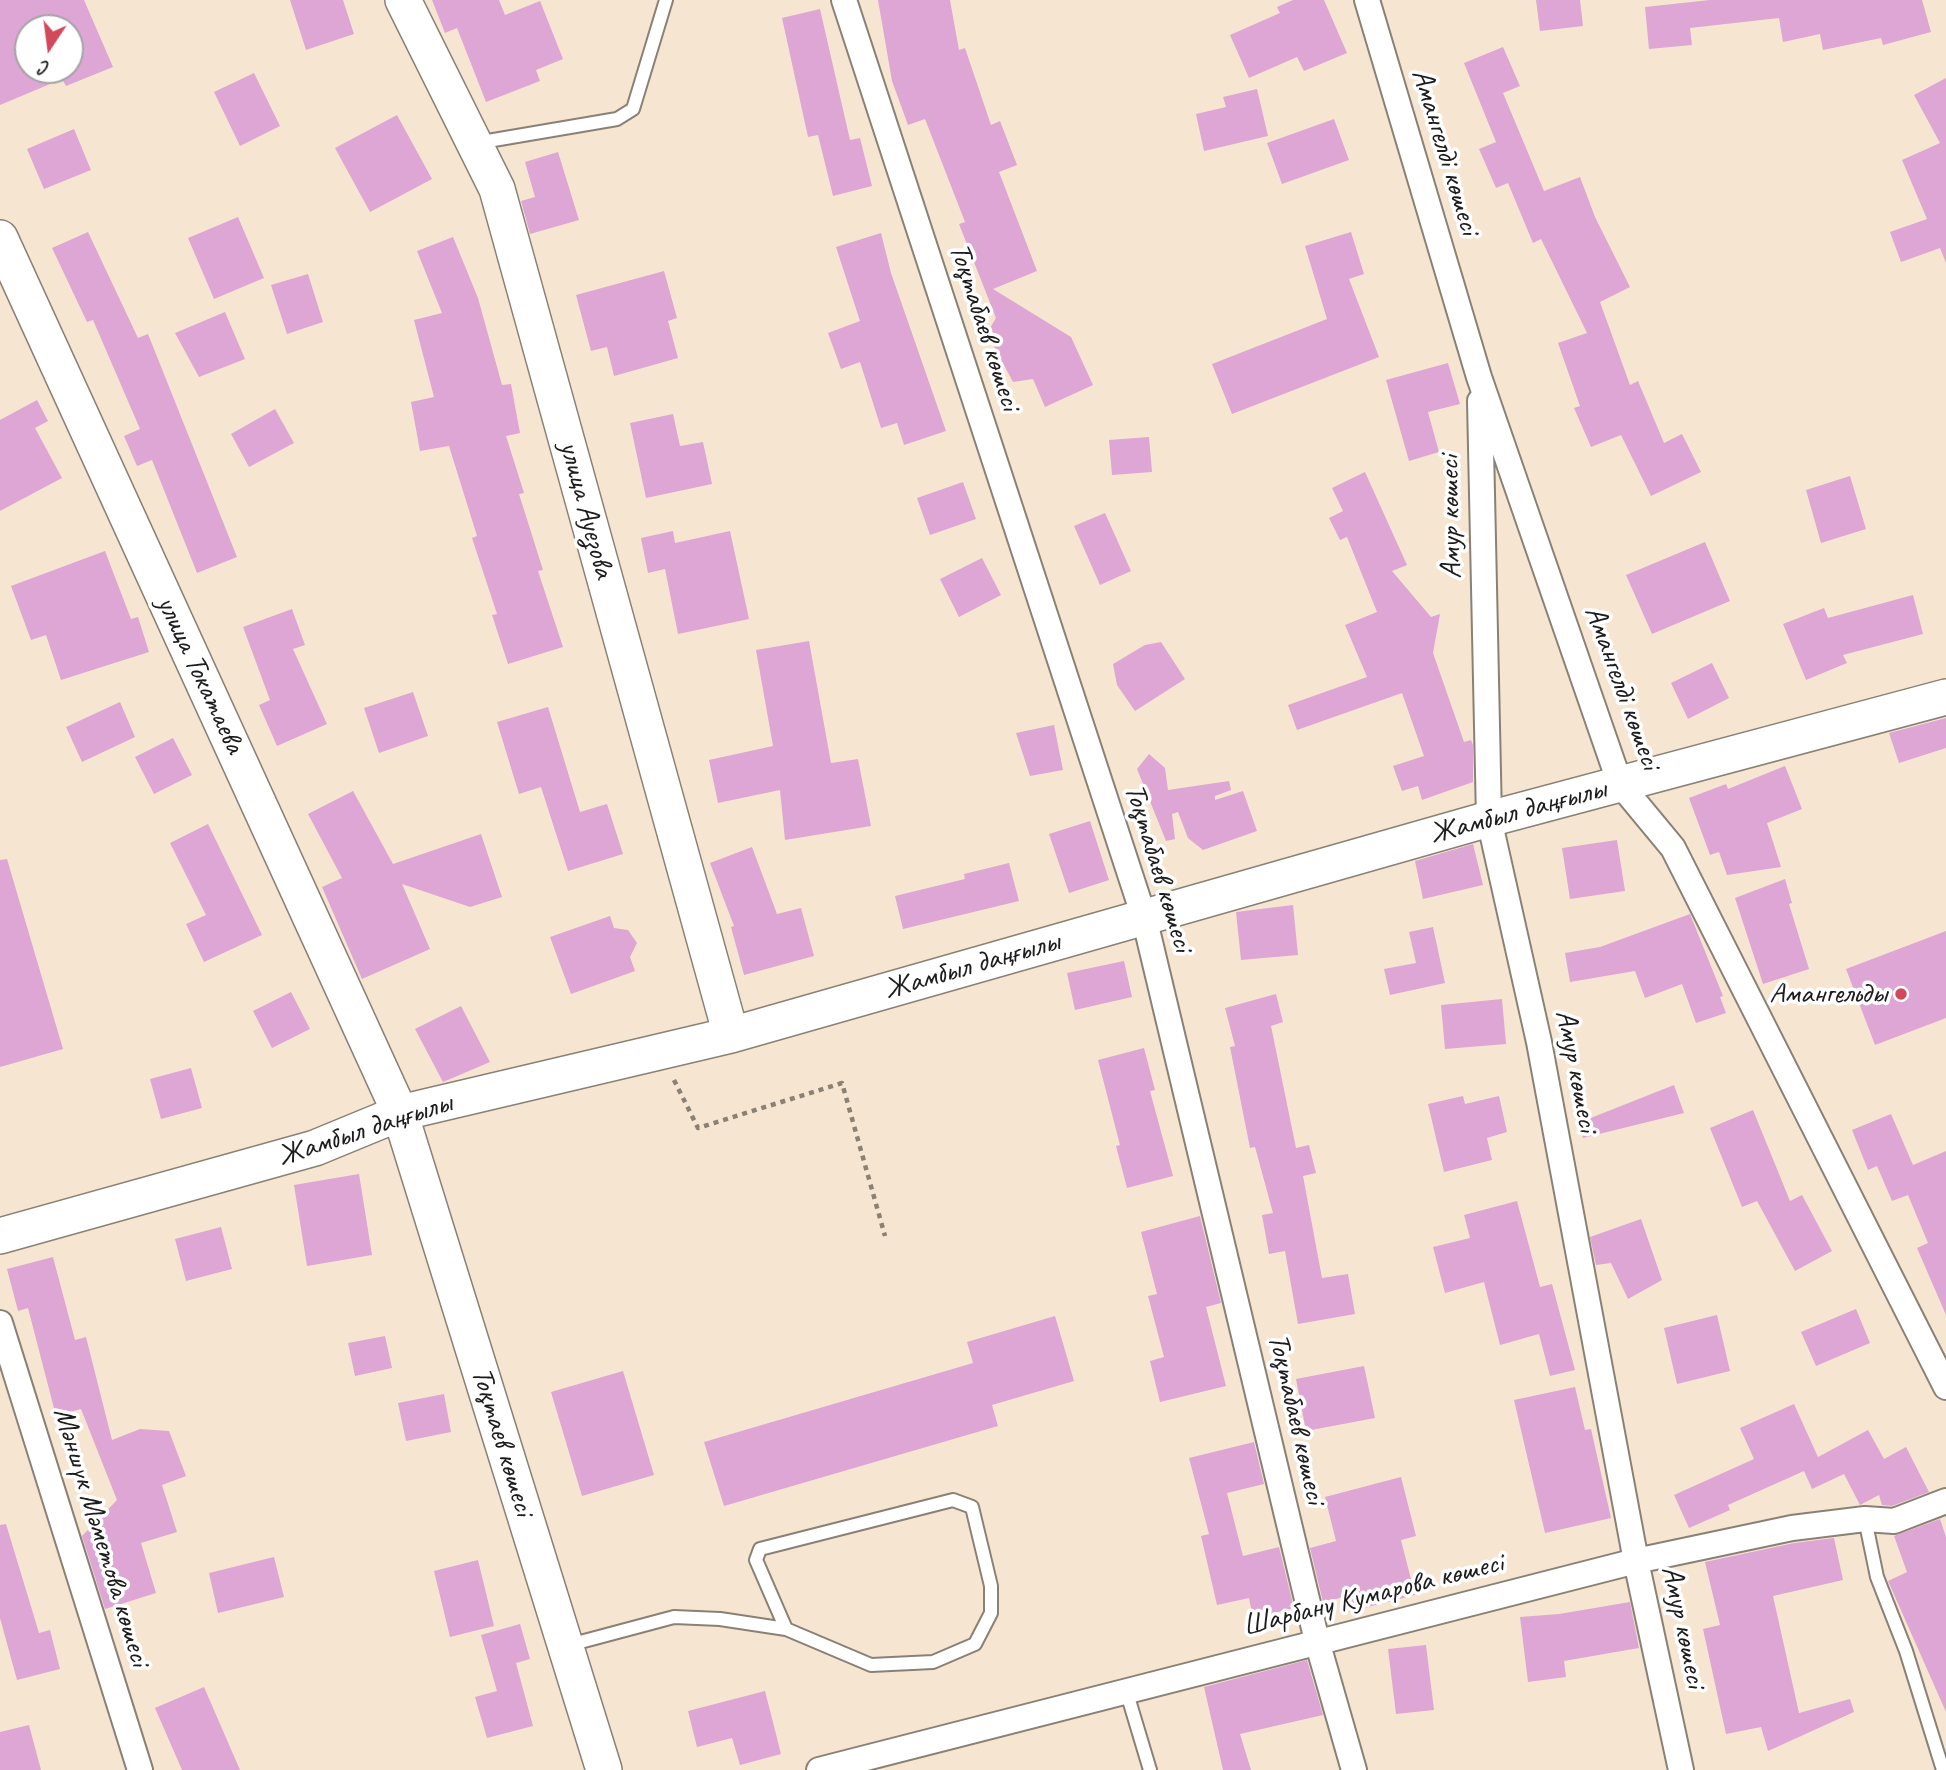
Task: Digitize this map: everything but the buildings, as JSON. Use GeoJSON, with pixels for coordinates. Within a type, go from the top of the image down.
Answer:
{"type":"FeatureCollection","features":[{"type":"Feature","properties":{"kind":"street","name":"улица Ауезова"},"geometry":{"type":"LineString","coordinates":[[403,0],[497,189],[731,1035]]}},
{"type":"Feature","properties":{"kind":"street","name":"Тоқтабаев көшесі"},"geometry":{"type":"LineString","coordinates":[[844,0],[1144,917],[1317,1642],[1354,1770]]}},
{"type":"Feature","properties":{"kind":"street","name":"Амангелді көшесі"},"geometry":{"type":"LineString","coordinates":[[1367,0],[1479,377],[1620,784],[1673,848],[1946,1387]]}},
{"type":"Feature","properties":{"kind":"street","name":"улица Токатаева"},"geometry":{"type":"LineString","coordinates":[[0,238],[400,1113]]}},
{"type":"Feature","properties":{"kind":"street","name":"Амур көшесі"},"geometry":{"type":"LineString","coordinates":[[1479,377],[1489,819],[1539,1042],[1636,1561],[1681,1770]]}},
{"type":"Feature","properties":{"kind":"street","name":"Жамбыл даңғылы"},"geometry":{"type":"LineString","coordinates":[[0,1236],[315,1148],[400,1113],[731,1035],[1489,819],[1946,698]]}},
{"type":"Feature","properties":{"kind":"street","name":"Тоқтаев көшесі"},"geometry":{"type":"LineString","coordinates":[[400,1113],[604,1770]]}},
{"type":"Feature","properties":{"kind":"street","name":"Мәншүк Мәметова көшесі"},"geometry":{"type":"LineString","coordinates":[[0,1322],[140,1770]]}},
{"type":"Feature","properties":{"kind":"street","name":"Шарбану Кумарова көшесі"},"geometry":{"type":"LineString","coordinates":[[819,1770],[1636,1561],[1792,1528],[1865,1519],[1894,1521],[1946,1501]]}},
{"type":"Feature","properties":{"kind":"lane"},"geometry":{"type":"LineString","coordinates":[[475,143],[617,120],[633,110],[666,0]]}},
{"type":"Feature","properties":{"kind":"lane"},"geometry":{"type":"LineString","coordinates":[[565,1646],[674,1617],[720,1619],[786,1629],[871,1665],[933,1662],[975,1644],[991,1613],[992,1586],[972,1507],[953,1500],[760,1549],[756,1560],[786,1629]]}},
{"type":"Feature","properties":{"kind":"lane"},"geometry":{"type":"LineString","coordinates":[[1865,1519],[1877,1577],[1906,1651],[1943,1770]]}},
{"type":"Feature","properties":{"kind":"lane"},"geometry":{"type":"LineString","coordinates":[[1126,1690],[1150,1770]]}},
{"type":"Feature","properties":{"kind":"path"},"geometry":{"type":"LineString","coordinates":[[659,1051],[698,1128],[842,1083],[885,1236]]}},
{"type":"Feature","properties":{"kind":"place","name":"Амангельды"},"geometry":{"type":"Point","coordinates":[1901,994]}}]}
